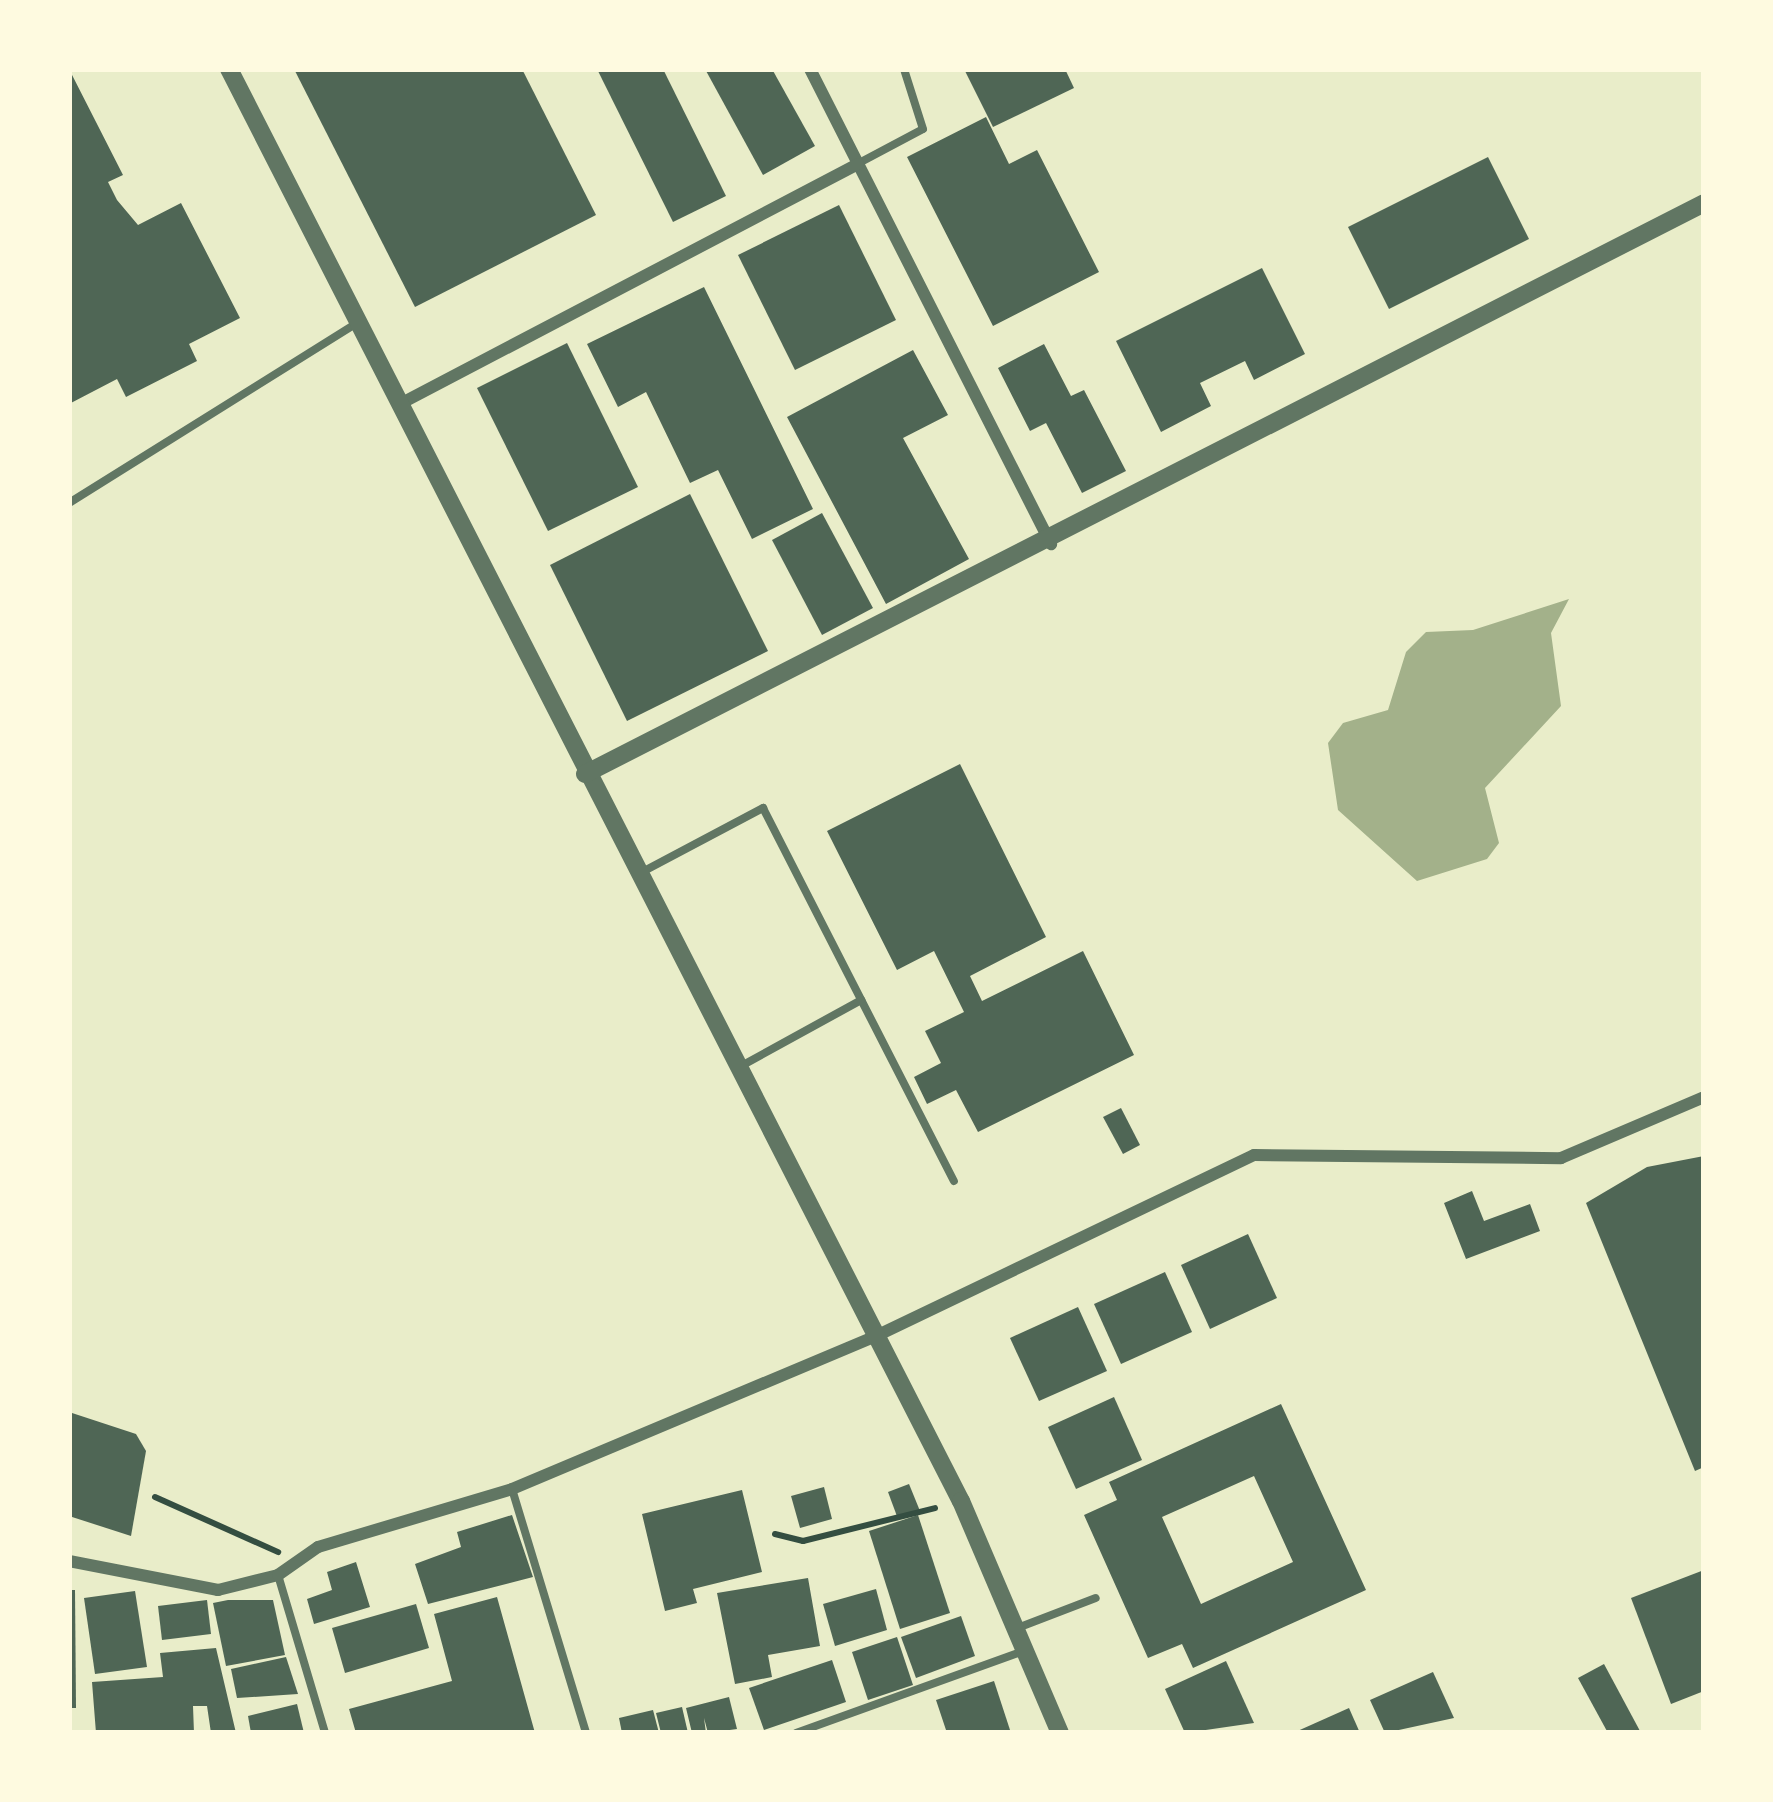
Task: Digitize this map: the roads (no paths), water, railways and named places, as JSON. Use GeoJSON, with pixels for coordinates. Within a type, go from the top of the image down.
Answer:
{"type":"FeatureCollection","features":[{"type":"Feature","properties":{"kind":"street"},"geometry":{"type":"LineString","coordinates":[[229,69],[585,774],[961,1501],[1029,1648],[1060,1733]]}},
{"type":"Feature","properties":{"kind":"street"},"geometry":{"type":"LineString","coordinates":[[810,69],[1052,544]]}},
{"type":"Feature","properties":{"kind":"street"},"geometry":{"type":"LineString","coordinates":[[398,406],[858,164]]}},
{"type":"Feature","properties":{"kind":"street"},"geometry":{"type":"LineString","coordinates":[[585,774],[1052,544],[1704,203]]}},
{"type":"Feature","properties":{"kind":"street"},"geometry":{"type":"LineString","coordinates":[[69,1562],[218,1590],[278,1575],[318,1547],[512,1489],[874,1337],[1254,1155],[1561,1158],[1704,1097]]}},
{"type":"Feature","properties":{"kind":"lane"},"geometry":{"type":"LineString","coordinates":[[858,164],[923,129],[904,69]]}},
{"type":"Feature","properties":{"kind":"lane"},"geometry":{"type":"LineString","coordinates":[[69,503],[355,324]]}},
{"type":"Feature","properties":{"kind":"lane"},"geometry":{"type":"LineString","coordinates":[[637,875],[763,808],[954,1180]]}},
{"type":"Feature","properties":{"kind":"lane"},"geometry":{"type":"LineString","coordinates":[[736,1069],[861,1000]]}},
{"type":"Feature","properties":{"kind":"lane"},"geometry":{"type":"LineString","coordinates":[[512,1489],[586,1733]]}},
{"type":"Feature","properties":{"kind":"lane"},"geometry":{"type":"LineString","coordinates":[[278,1575],[326,1733]]}},
{"type":"Feature","properties":{"kind":"lane"},"geometry":{"type":"LineString","coordinates":[[1020,1627],[1096,1598]]}},
{"type":"Feature","properties":{"kind":"lane"},"geometry":{"type":"LineString","coordinates":[[796,1733],[1029,1648]]}}]}
